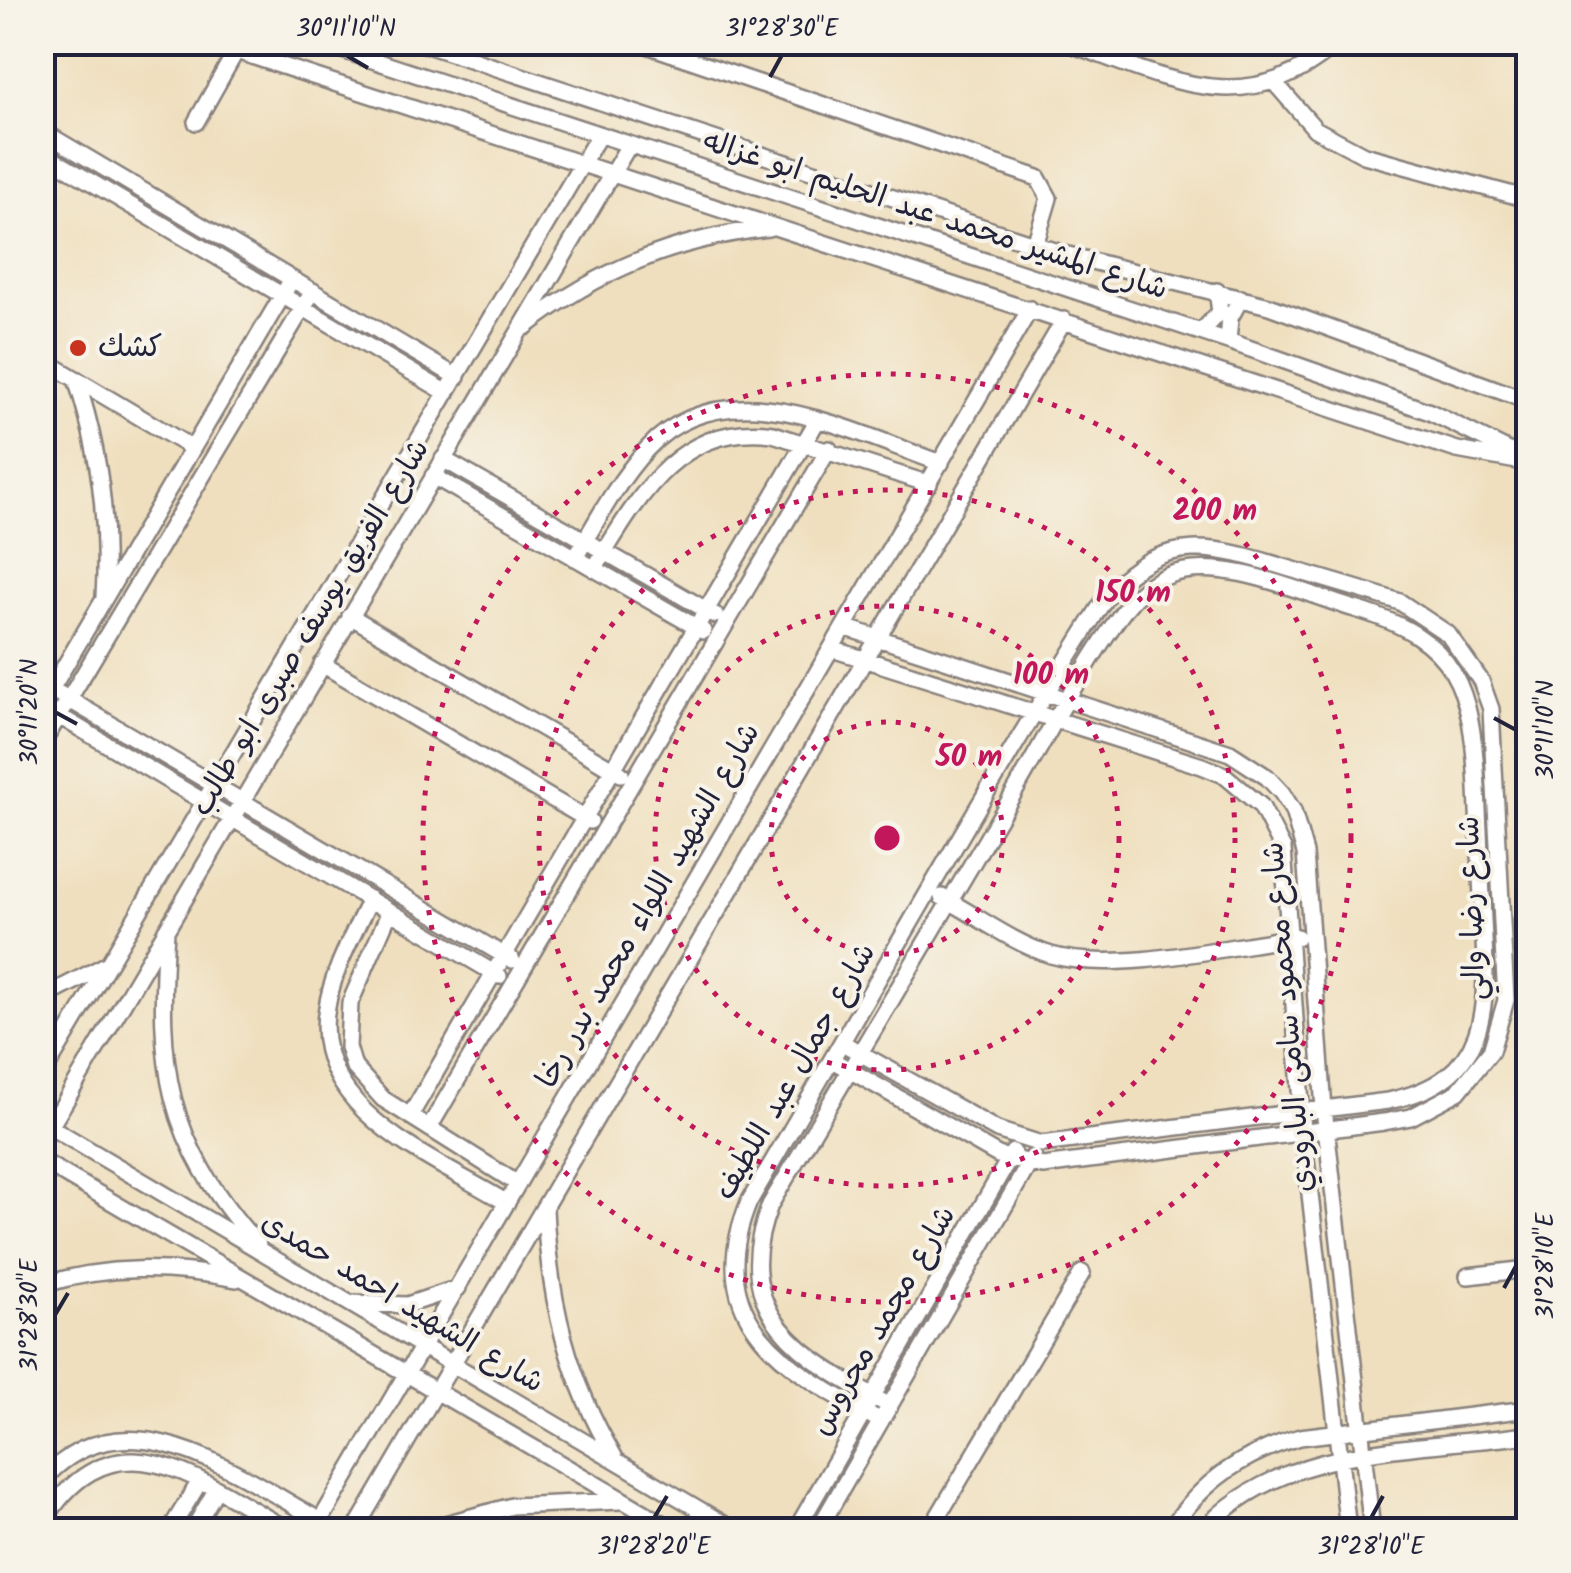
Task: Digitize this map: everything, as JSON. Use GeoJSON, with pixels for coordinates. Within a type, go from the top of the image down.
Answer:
{"type":"FeatureCollection","features":[{"type":"Feature","properties":{"kind":"street"},"geometry":{"type":"LineString","coordinates":[[210,42],[1458,450],[1528,462]]}},
{"type":"Feature","properties":{"kind":"street","name":"شارع المشير محمد عبد الحليم ابو غزاله"},"geometry":{"type":"LineString","coordinates":[[318,42],[1228,341],[1430,412],[1528,462]]}},
{"type":"Feature","properties":{"kind":"street","name":"شارع المشير محمد عبد الحليم ابو غزاله"},"geometry":{"type":"LineString","coordinates":[[418,42],[1034,245],[1241,298],[1528,400]]}},
{"type":"Feature","properties":{"kind":"street"},"geometry":{"type":"LineString","coordinates":[[638,42],[1038,178],[1049,198],[1034,245]]}},
{"type":"Feature","properties":{"kind":"street"},"geometry":{"type":"LineString","coordinates":[[1064,42],[1199,87],[1224,90],[1275,83],[1298,73],[1338,42]]}},
{"type":"Feature","properties":{"kind":"street"},"geometry":{"type":"LineString","coordinates":[[196,122],[236,51]]}},
{"type":"Feature","properties":{"kind":"street"},"geometry":{"type":"LineString","coordinates":[[1275,83],[1315,129],[1364,154],[1528,199]]}},
{"type":"Feature","properties":{"kind":"street"},"geometry":{"type":"LineString","coordinates":[[42,131],[457,376]]}},
{"type":"Feature","properties":{"kind":"street","name":"شارع الفريق يوسف صبرى ابو طالب"},"geometry":{"type":"LineString","coordinates":[[42,1076],[599,135]]}},
{"type":"Feature","properties":{"kind":"street","name":"شارع الفريق يوسف صبرى ابو طالب"},"geometry":{"type":"LineString","coordinates":[[45,1130],[629,144]]}},
{"type":"Feature","properties":{"kind":"street"},"geometry":{"type":"LineString","coordinates":[[42,153],[447,393]]}},
{"type":"Feature","properties":{"kind":"street"},"geometry":{"type":"LineString","coordinates":[[518,333],[562,298],[612,270],[682,244],[776,227]]}},
{"type":"Feature","properties":{"kind":"street"},"geometry":{"type":"LineString","coordinates":[[45,699],[292,279]]}},
{"type":"Feature","properties":{"kind":"street"},"geometry":{"type":"LineString","coordinates":[[42,744],[312,291]]}},
{"type":"Feature","properties":{"kind":"street"},"geometry":{"type":"LineString","coordinates":[[1201,332],[1217,318],[1217,291]]}},
{"type":"Feature","properties":{"kind":"street"},"geometry":{"type":"LineString","coordinates":[[1228,341],[1230,318],[1241,298]]}},
{"type":"Feature","properties":{"kind":"street","name":"شارع الشهيد اللواء محمد بدر رخا"},"geometry":{"type":"LineString","coordinates":[[318,1526],[1030,309]]}},
{"type":"Feature","properties":{"kind":"street","name":"شارع الشهيد اللواء محمد بدر رخا"},"geometry":{"type":"LineString","coordinates":[[355,1530],[1064,320]]}},
{"type":"Feature","properties":{"kind":"street"},"geometry":{"type":"LineString","coordinates":[[42,358],[192,448]]}},
{"type":"Feature","properties":{"kind":"street"},"geometry":{"type":"LineString","coordinates":[[76,379],[100,465],[106,510],[104,600]]}},
{"type":"Feature","properties":{"kind":"street"},"geometry":{"type":"LineString","coordinates":[[575,558],[645,450],[679,422],[710,410],[744,406],[817,420],[941,463]]}},
{"type":"Feature","properties":{"kind":"street"},"geometry":{"type":"LineString","coordinates":[[410,1116],[817,420]]}},
{"type":"Feature","properties":{"kind":"street"},"geometry":{"type":"LineString","coordinates":[[594,569],[648,485],[686,450],[709,438],[747,432],[807,442],[928,484]]}},
{"type":"Feature","properties":{"kind":"street"},"geometry":{"type":"LineString","coordinates":[[429,1128],[829,449]]}},
{"type":"Feature","properties":{"kind":"street"},"geometry":{"type":"LineString","coordinates":[[443,459],[727,622]]}},
{"type":"Feature","properties":{"kind":"street"},"geometry":{"type":"LineString","coordinates":[[432,476],[717,638]]}},
{"type":"Feature","properties":{"kind":"street"},"geometry":{"type":"LineString","coordinates":[[170,487],[189,498]]}},
{"type":"Feature","properties":{"kind":"street","name":"شارع رضا والي"},"geometry":{"type":"LineString","coordinates":[[832,1060],[1009,1159],[1057,1166],[1411,1117],[1436,1107],[1476,1073],[1491,1051],[1506,1000],[1490,709],[1482,681],[1458,645],[1426,616],[1400,602],[1286,568],[1204,547],[1182,549],[1140,564],[1108,594],[1035,715]]}},
{"type":"Feature","properties":{"kind":"street","name":"شارع رضا والي"},"geometry":{"type":"LineString","coordinates":[[842,1043],[1020,1140],[1041,1144],[1413,1096],[1437,1085],[1472,1048],[1487,998],[1470,708],[1450,664],[1413,630],[1391,619],[1204,568],[1153,584],[1126,607],[1057,722]]}},
{"type":"Feature","properties":{"kind":"street"},"geometry":{"type":"LineString","coordinates":[[1282,587],[1286,568]]}},
{"type":"Feature","properties":{"kind":"street"},"geometry":{"type":"LineString","coordinates":[[350,616],[633,781]]}},
{"type":"Feature","properties":{"kind":"street","name":"شارع محمود سامى البارودي"},"geometry":{"type":"LineString","coordinates":[[844,628],[1230,753],[1267,777],[1293,812],[1301,832],[1326,1130],[1372,1530]]}},
{"type":"Feature","properties":{"kind":"street","name":"شارع محمود سامى البارودي"},"geometry":{"type":"LineString","coordinates":[[832,650],[1202,766],[1244,789],[1274,826],[1283,849],[1315,1253],[1348,1530]]}},
{"type":"Feature","properties":{"kind":"street"},"geometry":{"type":"LineString","coordinates":[[322,664],[604,830]]}},
{"type":"Feature","properties":{"kind":"street"},"geometry":{"type":"LineString","coordinates":[[45,699],[69,700],[524,967]]}},
{"type":"Feature","properties":{"kind":"street"},"geometry":{"type":"LineString","coordinates":[[45,699],[60,716],[514,984]]}},
{"type":"Feature","properties":{"kind":"street","name":"شارع جمال عبد اللطيف"},"geometry":{"type":"LineString","coordinates":[[881,1421],[795,1372],[773,1354],[755,1332],[736,1278],[736,1250],[749,1202],[1035,715]]}},
{"type":"Feature","properties":{"kind":"street","name":"شارع جمال عبد اللطيف"},"geometry":{"type":"LineString","coordinates":[[890,1406],[820,1366],[789,1342],[763,1299],[758,1249],[770,1204],[1057,722]]}},
{"type":"Feature","properties":{"kind":"street"},"geometry":{"type":"LineString","coordinates":[[1478,823],[1499,822]]}},
{"type":"Feature","properties":{"kind":"street"},"geometry":{"type":"LineString","coordinates":[[932,891],[1025,943],[1070,960],[1117,960],[1311,936]]}},
{"type":"Feature","properties":{"kind":"street"},"geometry":{"type":"LineString","coordinates":[[370,899],[326,1009],[327,1046],[338,1081],[372,1119],[507,1203]]}},
{"type":"Feature","properties":{"kind":"street"},"geometry":{"type":"LineString","coordinates":[[390,911],[350,1003],[348,1047],[366,1084],[518,1184]]}},
{"type":"Feature","properties":{"kind":"street"},"geometry":{"type":"LineString","coordinates":[[166,927],[162,1038],[176,1115],[210,1186],[267,1256]]}},
{"type":"Feature","properties":{"kind":"street"},"geometry":{"type":"LineString","coordinates":[[42,998],[111,962]]}},
{"type":"Feature","properties":{"kind":"street","name":"شارع الشهيد احمد حمدى"},"geometry":{"type":"LineString","coordinates":[[45,1130],[734,1530]]}},
{"type":"Feature","properties":{"kind":"street","name":"شارع محمد محروس"},"geometry":{"type":"LineString","coordinates":[[796,1530],[1020,1140]]}},
{"type":"Feature","properties":{"kind":"street","name":"شارع محمد محروس"},"geometry":{"type":"LineString","coordinates":[[818,1530],[1041,1144]]}},
{"type":"Feature","properties":{"kind":"street","name":"شارع الشهيد احمد حمدى"},"geometry":{"type":"LineString","coordinates":[[42,1161],[674,1530]]}},
{"type":"Feature","properties":{"kind":"street"},"geometry":{"type":"LineString","coordinates":[[545,1206],[552,1296],[562,1340],[576,1382],[617,1461]]}},
{"type":"Feature","properties":{"kind":"street"},"geometry":{"type":"LineString","coordinates":[[1315,1253],[1339,1250]]}},
{"type":"Feature","properties":{"kind":"street"},"geometry":{"type":"LineString","coordinates":[[42,1285],[113,1270],[159,1268],[250,1282]]}},
{"type":"Feature","properties":{"kind":"street"},"geometry":{"type":"LineString","coordinates":[[1468,1276],[1528,1269]]}},
{"type":"Feature","properties":{"kind":"street"},"geometry":{"type":"LineString","coordinates":[[930,1530],[1082,1274]]}},
{"type":"Feature","properties":{"kind":"street"},"geometry":{"type":"LineString","coordinates":[[344,1301],[375,1306],[407,1304],[458,1288]]}},
{"type":"Feature","properties":{"kind":"street"},"geometry":{"type":"LineString","coordinates":[[1170,1530],[1199,1493],[1245,1457],[1300,1437],[1528,1409]]}},
{"type":"Feature","properties":{"kind":"street"},"geometry":{"type":"LineString","coordinates":[[1204,1530],[1222,1511],[1263,1482],[1309,1464],[1528,1434]]}},
{"type":"Feature","properties":{"kind":"street"},"geometry":{"type":"LineString","coordinates":[[42,1481],[69,1458],[101,1443],[144,1438],[185,1448],[318,1526]]}},
{"type":"Feature","properties":{"kind":"street"},"geometry":{"type":"LineString","coordinates":[[176,1468],[185,1448]]}},
{"type":"Feature","properties":{"kind":"street"},"geometry":{"type":"LineString","coordinates":[[42,1524],[64,1490],[91,1470],[142,1461],[176,1468],[288,1530]]}},
{"type":"Feature","properties":{"kind":"street"},"geometry":{"type":"LineString","coordinates":[[170,1530],[200,1481]]}},
{"type":"Feature","properties":{"kind":"street"},"geometry":{"type":"LineString","coordinates":[[193,1530],[216,1490]]}},
{"type":"Feature","properties":{"kind":"street"},"geometry":{"type":"LineString","coordinates":[[422,1530],[512,1506],[623,1501]]}},
{"type":"Feature","properties":{"kind":"place","name":"كشك"},"geometry":{"type":"Point","coordinates":[78,348]}}]}
